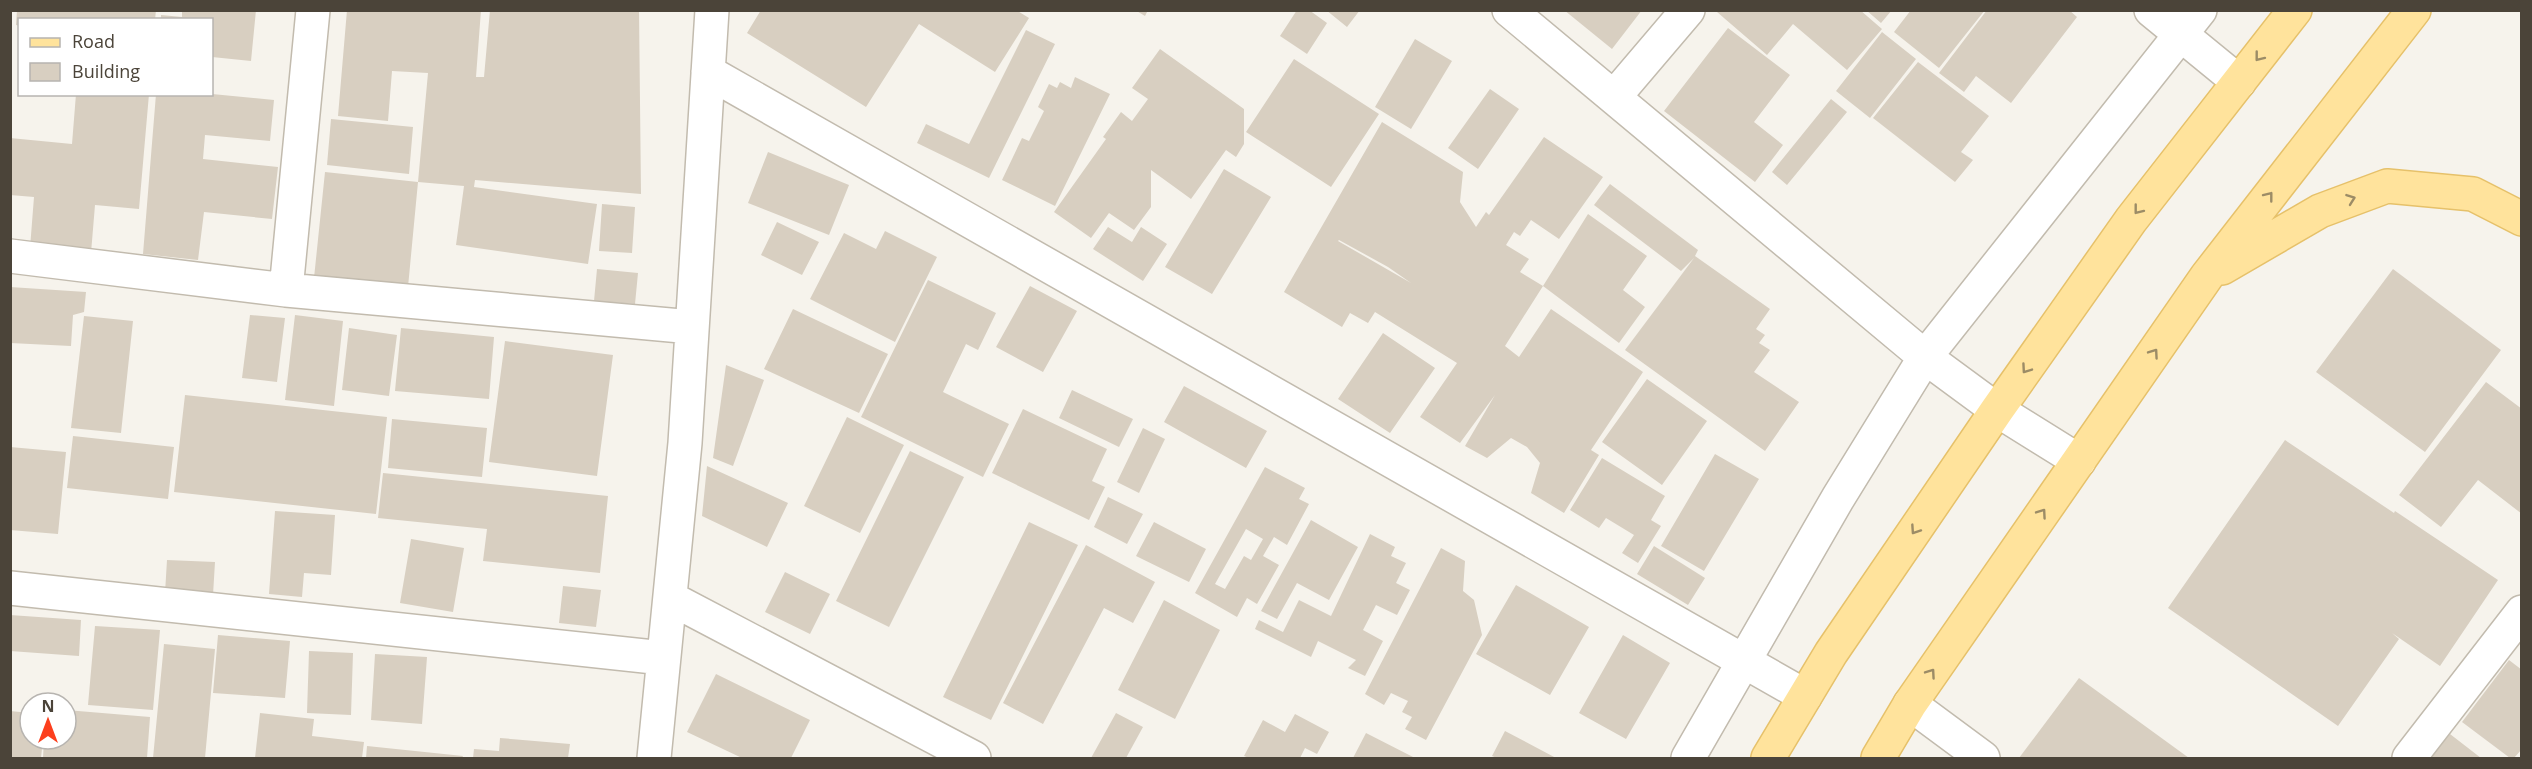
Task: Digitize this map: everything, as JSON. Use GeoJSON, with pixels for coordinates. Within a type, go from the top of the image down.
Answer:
{"type":"FeatureCollection","features":[{"type":"Feature","properties":{"kind":"main road"},"geometry":{"type":"LineString","coordinates":[[1768,759],[1831,652],[1997,410],[2131,220],[2295,10]]}},
{"type":"Feature","properties":{"kind":"main road"},"geometry":{"type":"LineString","coordinates":[[1878,759],[1910,704],[2207,276],[2414,10]]}},
{"type":"Feature","properties":{"kind":"main road"},"geometry":{"type":"LineString","coordinates":[[2207,276],[2320,211],[2387,186],[2473,194],[2522,219]]}},
{"type":"Feature","properties":{"kind":"street"},"geometry":{"type":"LineString","coordinates":[[286,290],[313,10]]}},
{"type":"Feature","properties":{"kind":"street"},"geometry":{"type":"LineString","coordinates":[[654,759],[685,443],[712,10]]}},
{"type":"Feature","properties":{"kind":"street"},"geometry":{"type":"LineString","coordinates":[[1509,10],[1924,357],[1997,410],[2079,461]]}},
{"type":"Feature","properties":{"kind":"street"},"geometry":{"type":"LineString","coordinates":[[1614,97],[1688,10]]}},
{"type":"Feature","properties":{"kind":"street"},"geometry":{"type":"LineString","coordinates":[[2151,10],[2239,82]]}},
{"type":"Feature","properties":{"kind":"street"},"geometry":{"type":"LineString","coordinates":[[1688,759],[1838,498],[1924,357],[2200,10]]}},
{"type":"Feature","properties":{"kind":"street"},"geometry":{"type":"LineString","coordinates":[[708,72],[1746,660],[1805,696]]}},
{"type":"Feature","properties":{"kind":"street"},"geometry":{"type":"LineString","coordinates":[[10,256],[286,290],[692,327]]}},
{"type":"Feature","properties":{"kind":"street"},"geometry":{"type":"LineString","coordinates":[[10,588],[663,658]]}},
{"type":"Feature","properties":{"kind":"street"},"geometry":{"type":"LineString","coordinates":[[670,598],[974,759]]}},
{"type":"Feature","properties":{"kind":"street"},"geometry":{"type":"LineString","coordinates":[[2409,759],[2522,612]]}},
{"type":"Feature","properties":{"kind":"street"},"geometry":{"type":"LineString","coordinates":[[1910,704],[1983,759]]}},
{"type":"Feature","properties":{"kind":"building"},"geometry":{"type":"Polygon","coordinates":[[[17,10],[156,10],[155,18],[18,18],[18,26],[16,25],[17,10]]]}},
{"type":"Feature","properties":{"kind":"building"},"geometry":{"type":"Polygon","coordinates":[[[182,10],[256,10],[251,61],[213,57],[213,18],[161,18],[161,15],[182,17],[182,10]]]}},
{"type":"Feature","properties":{"kind":"building"},"geometry":{"type":"Polygon","coordinates":[[[347,10],[481,10],[476,77],[484,77],[490,10],[639,10],[641,194],[475,180],[474,187],[597,204],[588,264],[456,245],[464,186],[418,182],[428,73],[392,71],[388,121],[338,116],[347,10]]]}},
{"type":"Feature","properties":{"kind":"building"},"geometry":{"type":"Polygon","coordinates":[[[761,10],[1016,10],[1029,18],[995,72],[919,24],[866,107],[747,33],[761,10]]]}},
{"type":"Feature","properties":{"kind":"building"},"geometry":{"type":"Polygon","coordinates":[[[1135,10],[1148,10],[1145,16],[1135,10]]]}},
{"type":"Feature","properties":{"kind":"building"},"geometry":{"type":"Polygon","coordinates":[[[1297,10],[1309,10],[1327,23],[1307,54],[1280,36],[1297,10]]]}},
{"type":"Feature","properties":{"kind":"building"},"geometry":{"type":"Polygon","coordinates":[[[1326,10],[1360,10],[1347,27],[1326,10]]]}},
{"type":"Feature","properties":{"kind":"building"},"geometry":{"type":"Polygon","coordinates":[[[1564,10],[1642,10],[1612,49],[1564,10]]]}},
{"type":"Feature","properties":{"kind":"building"},"geometry":{"type":"Polygon","coordinates":[[[1718,10],[1860,10],[1882,29],[1847,70],[1793,24],[1767,55],[1717,12],[1718,10]]]}},
{"type":"Feature","properties":{"kind":"building"},"geometry":{"type":"Polygon","coordinates":[[[1866,10],[1892,10],[1881,23],[1866,10]]]}},
{"type":"Feature","properties":{"kind":"building"},"geometry":{"type":"Polygon","coordinates":[[[1911,10],[1985,10],[1939,68],[1894,32],[1911,10]]]}},
{"type":"Feature","properties":{"kind":"building"},"geometry":{"type":"Polygon","coordinates":[[[1987,10],[2069,10],[2077,17],[2011,103],[1976,76],[1964,92],[1939,73],[1987,10]]]}},
{"type":"Feature","properties":{"kind":"building"},"geometry":{"type":"Polygon","coordinates":[[[1728,28],[1790,75],[1754,122],[1783,145],[1755,182],[1664,111],[1728,28]]]}},
{"type":"Feature","properties":{"kind":"building"},"geometry":{"type":"Polygon","coordinates":[[[1026,30],[1055,44],[989,178],[917,143],[926,124],[969,144],[1026,30]]]}},
{"type":"Feature","properties":{"kind":"building"},"geometry":{"type":"Polygon","coordinates":[[[1882,32],[1916,59],[1870,118],[1836,91],[1882,32]]]}},
{"type":"Feature","properties":{"kind":"building"},"geometry":{"type":"Polygon","coordinates":[[[1415,39],[1452,61],[1411,129],[1375,107],[1415,39]]]}},
{"type":"Feature","properties":{"kind":"building"},"geometry":{"type":"Polygon","coordinates":[[[1160,49],[1244,109],[1244,144],[1236,157],[1226,150],[1191,199],[1151,170],[1151,207],[1134,230],[1109,213],[1091,238],[1054,212],[1106,139],[1103,137],[1121,112],[1132,121],[1148,99],[1132,88],[1160,49]]]}},
{"type":"Feature","properties":{"kind":"building"},"geometry":{"type":"Polygon","coordinates":[[[1294,59],[1379,114],[1331,187],[1246,132],[1294,59]]]}},
{"type":"Feature","properties":{"kind":"building"},"geometry":{"type":"Polygon","coordinates":[[[1918,62],[1989,116],[1961,152],[1973,160],[1955,182],[1873,118],[1918,62]]]}},
{"type":"Feature","properties":{"kind":"building"},"geometry":{"type":"Polygon","coordinates":[[[1075,77],[1110,94],[1055,206],[1002,180],[1022,138],[1029,141],[1044,111],[1038,107],[1049,84],[1057,88],[1060,82],[1071,88],[1075,77]]]}},
{"type":"Feature","properties":{"kind":"building"},"geometry":{"type":"Polygon","coordinates":[[[1490,89],[1519,109],[1478,169],[1448,148],[1490,89]]]}},
{"type":"Feature","properties":{"kind":"building"},"geometry":{"type":"Polygon","coordinates":[[[213,94],[274,100],[270,141],[205,135],[203,159],[278,167],[272,219],[204,212],[198,260],[143,254],[156,96],[213,96],[213,94]]]}},
{"type":"Feature","properties":{"kind":"building"},"geometry":{"type":"Polygon","coordinates":[[[76,96],[149,96],[139,209],[95,205],[91,253],[30,248],[34,197],[10,195],[10,138],[72,144],[76,96]]]}},
{"type":"Feature","properties":{"kind":"building"},"geometry":{"type":"Polygon","coordinates":[[[1831,99],[1847,112],[1787,185],[1772,172],[1831,99]]]}},
{"type":"Feature","properties":{"kind":"building"},"geometry":{"type":"Polygon","coordinates":[[[331,119],[413,127],[409,174],[327,165],[331,119]]]}},
{"type":"Feature","properties":{"kind":"building"},"geometry":{"type":"Polygon","coordinates":[[[1382,122],[1463,172],[1460,202],[1476,227],[1486,212],[1489,215],[1544,137],[1603,177],[1559,239],[1531,220],[1520,236],[1514,232],[1506,245],[1529,259],[1520,272],[1543,286],[1505,346],[1519,357],[1551,309],[1643,372],[1591,450],[1599,455],[1564,513],[1531,493],[1540,463],[1527,447],[1511,438],[1487,458],[1465,446],[1495,395],[1460,443],[1420,417],[1457,363],[1375,312],[1368,323],[1350,313],[1342,327],[1284,292],[1382,122]],[[1339,240],[1338,241],[1411,283],[1388,267],[1339,240]]]}},
{"type":"Feature","properties":{"kind":"building"},"geometry":{"type":"Polygon","coordinates":[[[768,152],[849,185],[829,235],[748,203],[768,152]]]}},
{"type":"Feature","properties":{"kind":"building"},"geometry":{"type":"Polygon","coordinates":[[[1224,169],[1271,197],[1212,294],[1165,267],[1224,169]]]}},
{"type":"Feature","properties":{"kind":"building"},"geometry":{"type":"Polygon","coordinates":[[[325,172],[418,182],[408,287],[314,278],[325,172]]]}},
{"type":"Feature","properties":{"kind":"building"},"geometry":{"type":"Polygon","coordinates":[[[1610,184],[1698,250],[1695,256],[1770,309],[1756,329],[1765,335],[1759,343],[1770,350],[1754,372],[1799,402],[1765,451],[1625,350],[1694,258],[1681,271],[1594,205],[1610,184]]]}},
{"type":"Feature","properties":{"kind":"building"},"geometry":{"type":"Polygon","coordinates":[[[602,204],[635,207],[632,253],[599,251],[602,204]]]}},
{"type":"Feature","properties":{"kind":"building"},"geometry":{"type":"Polygon","coordinates":[[[1588,214],[1647,256],[1623,290],[1645,307],[1619,343],[1543,286],[1588,214]]]}},
{"type":"Feature","properties":{"kind":"building"},"geometry":{"type":"Polygon","coordinates":[[[777,222],[819,242],[802,275],[761,255],[777,222]]]}},
{"type":"Feature","properties":{"kind":"building"},"geometry":{"type":"Polygon","coordinates":[[[1108,227],[1132,242],[1141,227],[1167,244],[1143,281],[1093,249],[1108,227]]]}},
{"type":"Feature","properties":{"kind":"building"},"geometry":{"type":"Polygon","coordinates":[[[885,231],[937,257],[895,342],[810,299],[844,233],[876,249],[885,231]]]}},
{"type":"Feature","properties":{"kind":"building"},"geometry":{"type":"Polygon","coordinates":[[[597,269],[638,273],[635,304],[594,301],[597,269]]]}},
{"type":"Feature","properties":{"kind":"building"},"geometry":{"type":"Polygon","coordinates":[[[2393,269],[2501,350],[2425,452],[2316,372],[2393,269]]]}},
{"type":"Feature","properties":{"kind":"building"},"geometry":{"type":"Polygon","coordinates":[[[928,280],[996,313],[978,350],[966,344],[943,392],[1009,424],[983,477],[861,417],[928,280]]]}},
{"type":"Feature","properties":{"kind":"building"},"geometry":{"type":"Polygon","coordinates":[[[1030,286],[1077,311],[1043,372],[996,347],[1030,286]]]}},
{"type":"Feature","properties":{"kind":"building"},"geometry":{"type":"Polygon","coordinates":[[[10,287],[86,292],[84,312],[73,315],[71,346],[10,343],[10,287]]]}},
{"type":"Feature","properties":{"kind":"building"},"geometry":{"type":"Polygon","coordinates":[[[793,309],[888,354],[859,413],[764,369],[793,309]]]}},
{"type":"Feature","properties":{"kind":"building"},"geometry":{"type":"Polygon","coordinates":[[[250,315],[285,318],[277,382],[242,378],[250,315]]]}},
{"type":"Feature","properties":{"kind":"building"},"geometry":{"type":"Polygon","coordinates":[[[295,315],[343,321],[334,406],[285,400],[295,315]]]}},
{"type":"Feature","properties":{"kind":"building"},"geometry":{"type":"Polygon","coordinates":[[[84,316],[133,321],[121,433],[71,428],[84,316]]]}},
{"type":"Feature","properties":{"kind":"building"},"geometry":{"type":"Polygon","coordinates":[[[349,328],[397,335],[389,396],[342,390],[349,328]]]}},
{"type":"Feature","properties":{"kind":"building"},"geometry":{"type":"Polygon","coordinates":[[[401,328],[494,337],[489,399],[395,391],[401,328]]]}},
{"type":"Feature","properties":{"kind":"building"},"geometry":{"type":"Polygon","coordinates":[[[1383,333],[1435,368],[1390,433],[1338,399],[1383,333]]]}},
{"type":"Feature","properties":{"kind":"building"},"geometry":{"type":"Polygon","coordinates":[[[505,341],[613,355],[597,476],[489,462],[505,341]]]}},
{"type":"Feature","properties":{"kind":"building"},"geometry":{"type":"Polygon","coordinates":[[[726,365],[764,380],[733,466],[713,458],[726,365]]]}},
{"type":"Feature","properties":{"kind":"building"},"geometry":{"type":"Polygon","coordinates":[[[1647,379],[1707,421],[1662,485],[1602,442],[1647,379]]]}},
{"type":"Feature","properties":{"kind":"building"},"geometry":{"type":"Polygon","coordinates":[[[2486,382],[2522,409],[2522,514],[2478,480],[2441,527],[2399,495],[2486,382]]]}},
{"type":"Feature","properties":{"kind":"building"},"geometry":{"type":"Polygon","coordinates":[[[1184,386],[1267,431],[1246,468],[1164,422],[1184,386]]]}},
{"type":"Feature","properties":{"kind":"building"},"geometry":{"type":"Polygon","coordinates":[[[1072,390],[1133,419],[1119,447],[1059,418],[1072,390]]]}},
{"type":"Feature","properties":{"kind":"building"},"geometry":{"type":"Polygon","coordinates":[[[185,395],[387,417],[376,514],[174,492],[185,395]]]}},
{"type":"Feature","properties":{"kind":"building"},"geometry":{"type":"Polygon","coordinates":[[[1023,409],[1107,449],[1092,481],[1105,487],[1089,520],[992,473],[1023,409]]]}},
{"type":"Feature","properties":{"kind":"building"},"geometry":{"type":"Polygon","coordinates":[[[847,417],[904,445],[860,533],[804,506],[847,417]]]}},
{"type":"Feature","properties":{"kind":"building"},"geometry":{"type":"Polygon","coordinates":[[[392,419],[487,428],[482,477],[388,468],[392,419]]]}},
{"type":"Feature","properties":{"kind":"building"},"geometry":{"type":"Polygon","coordinates":[[[1143,428],[1165,439],[1139,493],[1117,482],[1143,428]]]}},
{"type":"Feature","properties":{"kind":"building"},"geometry":{"type":"Polygon","coordinates":[[[73,436],[174,447],[168,499],[67,488],[73,436]]]}},
{"type":"Feature","properties":{"kind":"building"},"geometry":{"type":"Polygon","coordinates":[[[2285,440],[2498,580],[2440,666],[2392,633],[2399,639],[2338,726],[2168,608],[2285,440]]]}},
{"type":"Feature","properties":{"kind":"building"},"geometry":{"type":"Polygon","coordinates":[[[10,447],[66,452],[58,534],[10,530],[10,447]]]}},
{"type":"Feature","properties":{"kind":"building"},"geometry":{"type":"Polygon","coordinates":[[[910,451],[964,477],[889,627],[836,601],[910,451]]]}},
{"type":"Feature","properties":{"kind":"building"},"geometry":{"type":"Polygon","coordinates":[[[1715,454],[1759,479],[1704,571],[1661,546],[1715,454]]]}},
{"type":"Feature","properties":{"kind":"building"},"geometry":{"type":"Polygon","coordinates":[[[1602,458],[1665,496],[1651,520],[1661,526],[1638,563],[1622,553],[1634,535],[1606,518],[1599,528],[1570,510],[1602,458]]]}},
{"type":"Feature","properties":{"kind":"building"},"geometry":{"type":"Polygon","coordinates":[[[707,466],[788,503],[767,547],[702,516],[707,466]]]}},
{"type":"Feature","properties":{"kind":"building"},"geometry":{"type":"Polygon","coordinates":[[[1265,467],[1305,488],[1299,499],[1309,504],[1287,545],[1274,537],[1263,556],[1279,565],[1257,604],[1247,598],[1237,617],[1195,593],[1265,467]],[[1246,529],[1215,584],[1225,589],[1244,556],[1251,560],[1263,539],[1246,529]]]}},
{"type":"Feature","properties":{"kind":"building"},"geometry":{"type":"Polygon","coordinates":[[[383,473],[608,496],[600,573],[483,561],[487,529],[378,518],[383,473]]]}},
{"type":"Feature","properties":{"kind":"building"},"geometry":{"type":"Polygon","coordinates":[[[1108,497],[1143,514],[1127,544],[1094,527],[1108,497]]]}},
{"type":"Feature","properties":{"kind":"building"},"geometry":{"type":"Polygon","coordinates":[[[275,511],[335,515],[331,575],[304,573],[302,597],[269,594],[275,511]]]}},
{"type":"Feature","properties":{"kind":"building"},"geometry":{"type":"Polygon","coordinates":[[[1311,520],[1358,547],[1329,600],[1297,583],[1277,619],[1261,611],[1311,520]]]}},
{"type":"Feature","properties":{"kind":"building"},"geometry":{"type":"Polygon","coordinates":[[[1029,522],[1078,545],[991,720],[943,697],[1029,522]]]}},
{"type":"Feature","properties":{"kind":"building"},"geometry":{"type":"Polygon","coordinates":[[[1154,522],[1206,549],[1189,582],[1136,556],[1154,522]]]}},
{"type":"Feature","properties":{"kind":"building"},"geometry":{"type":"Polygon","coordinates":[[[1370,534],[1395,547],[1391,556],[1406,563],[1396,583],[1410,590],[1397,615],[1376,605],[1363,630],[1383,641],[1365,676],[1348,668],[1356,660],[1318,641],[1311,657],[1255,629],[1259,620],[1283,632],[1299,600],[1331,616],[1370,534]]]}},
{"type":"Feature","properties":{"kind":"building"},"geometry":{"type":"Polygon","coordinates":[[[411,539],[464,548],[453,612],[400,603],[411,539]]]}},
{"type":"Feature","properties":{"kind":"building"},"geometry":{"type":"Polygon","coordinates":[[[1086,545],[1155,582],[1133,623],[1104,608],[1043,724],[1003,703],[1086,545]]]}},
{"type":"Feature","properties":{"kind":"building"},"geometry":{"type":"Polygon","coordinates":[[[1654,546],[1705,578],[1688,605],[1637,574],[1654,546]]]}},
{"type":"Feature","properties":{"kind":"building"},"geometry":{"type":"Polygon","coordinates":[[[1441,548],[1465,561],[1463,591],[1474,600],[1482,635],[1426,740],[1405,729],[1412,717],[1402,712],[1408,701],[1391,693],[1384,705],[1365,694],[1441,548]]]}},
{"type":"Feature","properties":{"kind":"building"},"geometry":{"type":"Polygon","coordinates":[[[167,560],[215,562],[213,595],[165,593],[167,560]]]}},
{"type":"Feature","properties":{"kind":"building"},"geometry":{"type":"Polygon","coordinates":[[[785,572],[830,594],[810,634],[765,612],[785,572]]]}},
{"type":"Feature","properties":{"kind":"building"},"geometry":{"type":"Polygon","coordinates":[[[1516,585],[1589,627],[1550,695],[1476,654],[1516,585]]]}},
{"type":"Feature","properties":{"kind":"building"},"geometry":{"type":"Polygon","coordinates":[[[563,586],[601,590],[596,627],[559,623],[563,586]]]}},
{"type":"Feature","properties":{"kind":"building"},"geometry":{"type":"Polygon","coordinates":[[[1164,600],[1220,630],[1175,719],[1118,690],[1164,600]]]}},
{"type":"Feature","properties":{"kind":"building"},"geometry":{"type":"Polygon","coordinates":[[[10,615],[81,620],[79,656],[10,651],[10,615]]]}},
{"type":"Feature","properties":{"kind":"building"},"geometry":{"type":"Polygon","coordinates":[[[95,626],[160,630],[153,710],[88,705],[95,626]]]}},
{"type":"Feature","properties":{"kind":"building"},"geometry":{"type":"Polygon","coordinates":[[[218,635],[290,641],[285,698],[213,693],[218,635]]]}},
{"type":"Feature","properties":{"kind":"building"},"geometry":{"type":"Polygon","coordinates":[[[1623,635],[1670,663],[1626,739],[1579,713],[1623,635]]]}},
{"type":"Feature","properties":{"kind":"building"},"geometry":{"type":"Polygon","coordinates":[[[164,644],[215,649],[205,758],[153,758],[164,644]]]}},
{"type":"Feature","properties":{"kind":"building"},"geometry":{"type":"Polygon","coordinates":[[[309,651],[353,653],[351,715],[307,713],[309,651]]]}},
{"type":"Feature","properties":{"kind":"building"},"geometry":{"type":"Polygon","coordinates":[[[375,654],[427,657],[422,724],[371,720],[375,654]]]}},
{"type":"Feature","properties":{"kind":"building"},"geometry":{"type":"Polygon","coordinates":[[[2509,660],[2522,670],[2522,749],[2514,758],[2510,758],[2462,722],[2509,660]]]}},
{"type":"Feature","properties":{"kind":"building"},"geometry":{"type":"Polygon","coordinates":[[[716,674],[810,720],[791,758],[742,758],[687,732],[716,674]]]}},
{"type":"Feature","properties":{"kind":"building"},"geometry":{"type":"Polygon","coordinates":[[[2079,678],[2189,758],[2019,758],[2079,678]]]}},
{"type":"Feature","properties":{"kind":"building"},"geometry":{"type":"Polygon","coordinates":[[[10,711],[18,712],[18,751],[42,751],[41,758],[10,758],[10,711]]]}},
{"type":"Feature","properties":{"kind":"building"},"geometry":{"type":"Polygon","coordinates":[[[78,711],[150,717],[147,758],[43,758],[43,751],[78,751],[78,711]]]}},
{"type":"Feature","properties":{"kind":"building"},"geometry":{"type":"Polygon","coordinates":[[[260,713],[314,719],[312,736],[364,742],[362,758],[255,758],[260,713]]]}},
{"type":"Feature","properties":{"kind":"building"},"geometry":{"type":"Polygon","coordinates":[[[1116,713],[1143,727],[1126,758],[1091,758],[1116,713]]]}},
{"type":"Feature","properties":{"kind":"building"},"geometry":{"type":"Polygon","coordinates":[[[1295,714],[1329,732],[1317,754],[1305,748],[1300,758],[1249,758],[1244,756],[1263,720],[1285,732],[1295,714]]]}},
{"type":"Feature","properties":{"kind":"building"},"geometry":{"type":"Polygon","coordinates":[[[1505,731],[1556,758],[1497,758],[1492,756],[1505,731]]]}},
{"type":"Feature","properties":{"kind":"building"},"geometry":{"type":"Polygon","coordinates":[[[1366,733],[1415,758],[1353,758],[1366,733]]]}},
{"type":"Feature","properties":{"kind":"building"},"geometry":{"type":"Polygon","coordinates":[[[2450,734],[2481,758],[2430,758],[2450,734]]]}},
{"type":"Feature","properties":{"kind":"building"},"geometry":{"type":"Polygon","coordinates":[[[500,738],[570,744],[568,758],[473,758],[474,749],[499,751],[500,738]]]}},
{"type":"Feature","properties":{"kind":"building"},"geometry":{"type":"Polygon","coordinates":[[[367,746],[463,756],[462,758],[366,758],[367,746]]]}}]}
